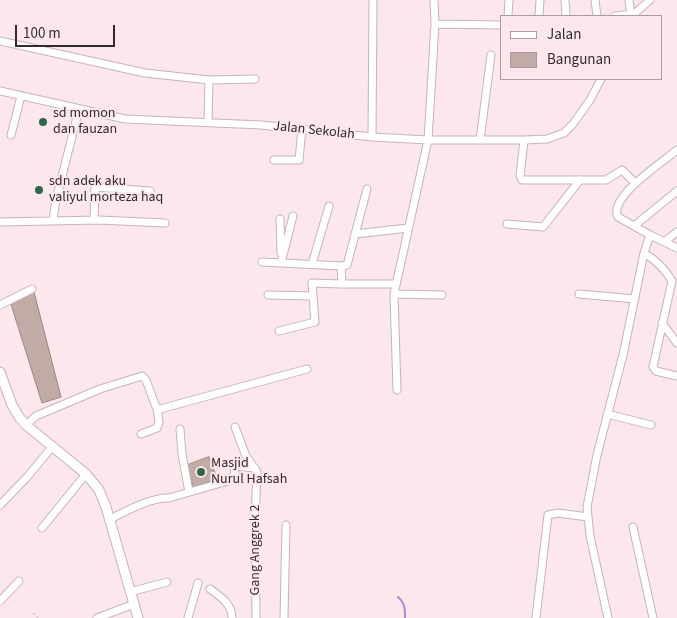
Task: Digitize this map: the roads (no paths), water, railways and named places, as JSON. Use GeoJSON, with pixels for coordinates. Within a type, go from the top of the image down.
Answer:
{"type":"FeatureCollection","features":[{"type":"Feature","properties":{"kind":"main road"},"geometry":{"type":"LineString","coordinates":[[0,372],[3,391],[26,425],[86,474],[99,490],[138,618]]}},
{"type":"Feature","properties":{"kind":"street"},"geometry":{"type":"LineString","coordinates":[[372,0],[372,137]]}},
{"type":"Feature","properties":{"kind":"street"},"geometry":{"type":"LineString","coordinates":[[397,390],[394,294],[428,140],[435,24],[434,0]]}},
{"type":"Feature","properties":{"kind":"street"},"geometry":{"type":"LineString","coordinates":[[508,15],[509,0]]}},
{"type":"Feature","properties":{"kind":"street"},"geometry":{"type":"LineString","coordinates":[[539,15],[540,0]]}},
{"type":"Feature","properties":{"kind":"street"},"geometry":{"type":"LineString","coordinates":[[565,0],[566,15]]}},
{"type":"Feature","properties":{"kind":"street"},"geometry":{"type":"LineString","coordinates":[[595,0],[597,15]]}},
{"type":"Feature","properties":{"kind":"street"},"geometry":{"type":"LineString","coordinates":[[629,0],[632,15],[650,0]]}},
{"type":"Feature","properties":{"kind":"street"},"geometry":{"type":"LineString","coordinates":[[435,24],[500,24]]}},
{"type":"Feature","properties":{"kind":"street"},"geometry":{"type":"LineString","coordinates":[[0,41],[146,73],[209,80],[255,79]]}},
{"type":"Feature","properties":{"kind":"street"},"geometry":{"type":"LineString","coordinates":[[480,140],[491,55]]}},
{"type":"Feature","properties":{"kind":"street"},"geometry":{"type":"LineString","coordinates":[[208,122],[209,80]]}},
{"type":"Feature","properties":{"kind":"street","name":"Jalan Sekolah"},"geometry":{"type":"LineString","coordinates":[[0,91],[125,119],[208,122],[302,129],[372,137],[428,140],[524,140],[547,139],[564,133],[590,100],[600,80]]}},
{"type":"Feature","properties":{"kind":"street"},"geometry":{"type":"LineString","coordinates":[[11,135],[21,96]]}},
{"type":"Feature","properties":{"kind":"street"},"geometry":{"type":"LineString","coordinates":[[53,220],[60,181],[78,109]]}},
{"type":"Feature","properties":{"kind":"street"},"geometry":{"type":"LineString","coordinates":[[274,160],[299,160],[302,129]]}},
{"type":"Feature","properties":{"kind":"street"},"geometry":{"type":"LineString","coordinates":[[524,140],[521,179],[606,180],[622,170],[635,183]]}},
{"type":"Feature","properties":{"kind":"street"},"geometry":{"type":"LineString","coordinates":[[677,150],[635,183],[622,197],[616,211],[618,217],[677,248]]}},
{"type":"Feature","properties":{"kind":"street"},"geometry":{"type":"LineString","coordinates":[[507,224],[543,227],[580,180]]}},
{"type":"Feature","properties":{"kind":"street"},"geometry":{"type":"LineString","coordinates":[[94,220],[95,187],[150,191]]}},
{"type":"Feature","properties":{"kind":"street"},"geometry":{"type":"LineString","coordinates":[[262,262],[347,265],[367,189]]}},
{"type":"Feature","properties":{"kind":"street"},"geometry":{"type":"LineString","coordinates":[[634,226],[677,191]]}},
{"type":"Feature","properties":{"kind":"street"},"geometry":{"type":"LineString","coordinates":[[312,264],[329,206]]}},
{"type":"Feature","properties":{"kind":"street"},"geometry":{"type":"LineString","coordinates":[[281,263],[293,216]]}},
{"type":"Feature","properties":{"kind":"street"},"geometry":{"type":"LineString","coordinates":[[280,219],[281,263]]}},
{"type":"Feature","properties":{"kind":"street"},"geometry":{"type":"LineString","coordinates":[[0,222],[53,220],[165,222]]}},
{"type":"Feature","properties":{"kind":"street"},"geometry":{"type":"LineString","coordinates":[[355,234],[408,228]]}},
{"type":"Feature","properties":{"kind":"street"},"geometry":{"type":"LineString","coordinates":[[665,242],[677,232]]}},
{"type":"Feature","properties":{"kind":"street"},"geometry":{"type":"LineString","coordinates":[[608,618],[587,508],[592,477],[623,355],[644,253],[650,235]]}},
{"type":"Feature","properties":{"kind":"street"},"geometry":{"type":"LineString","coordinates":[[644,253],[656,260],[674,283],[662,323],[653,367],[656,371],[677,376]]}},
{"type":"Feature","properties":{"kind":"street"},"geometry":{"type":"LineString","coordinates":[[341,266],[342,284]]}},
{"type":"Feature","properties":{"kind":"street"},"geometry":{"type":"LineString","coordinates":[[278,330],[314,322],[312,283],[396,284]]}},
{"type":"Feature","properties":{"kind":"street"},"geometry":{"type":"LineString","coordinates":[[0,305],[32,289]]}},
{"type":"Feature","properties":{"kind":"street"},"geometry":{"type":"LineString","coordinates":[[268,294],[312,296]]}},
{"type":"Feature","properties":{"kind":"street"},"geometry":{"type":"LineString","coordinates":[[394,294],[442,295]]}},
{"type":"Feature","properties":{"kind":"street"},"geometry":{"type":"LineString","coordinates":[[579,294],[635,299]]}},
{"type":"Feature","properties":{"kind":"street"},"geometry":{"type":"LineString","coordinates":[[662,323],[677,343]]}},
{"type":"Feature","properties":{"kind":"street"},"geometry":{"type":"LineString","coordinates":[[157,408],[307,369]]}},
{"type":"Feature","properties":{"kind":"street"},"geometry":{"type":"LineString","coordinates":[[26,425],[36,416],[100,389],[142,376],[146,380],[157,408],[158,422],[157,428],[141,434]]}},
{"type":"Feature","properties":{"kind":"street"},"geometry":{"type":"LineString","coordinates":[[607,414],[651,425]]}},
{"type":"Feature","properties":{"kind":"street"},"geometry":{"type":"LineString","coordinates":[[235,427],[246,456],[256,468]]}},
{"type":"Feature","properties":{"kind":"street"},"geometry":{"type":"LineString","coordinates":[[180,429],[182,454],[189,492]]}},
{"type":"Feature","properties":{"kind":"street"},"geometry":{"type":"LineString","coordinates":[[0,505],[52,447]]}},
{"type":"Feature","properties":{"kind":"street"},"geometry":{"type":"LineString","coordinates":[[109,520],[139,505],[162,497],[169,498],[232,479],[235,475],[234,466],[256,468]]}},
{"type":"Feature","properties":{"kind":"street","name":"Gang Anggrek 2"},"geometry":{"type":"LineString","coordinates":[[256,468],[256,618]]}},
{"type":"Feature","properties":{"kind":"street"},"geometry":{"type":"LineString","coordinates":[[42,528],[86,474]]}},
{"type":"Feature","properties":{"kind":"street"},"geometry":{"type":"LineString","coordinates":[[536,618],[548,516],[558,514],[588,517]]}},
{"type":"Feature","properties":{"kind":"street"},"geometry":{"type":"LineString","coordinates":[[284,618],[286,525]]}},
{"type":"Feature","properties":{"kind":"street"},"geometry":{"type":"LineString","coordinates":[[633,527],[653,618]]}},
{"type":"Feature","properties":{"kind":"street"},"geometry":{"type":"LineString","coordinates":[[0,601],[19,581]]}},
{"type":"Feature","properties":{"kind":"street"},"geometry":{"type":"LineString","coordinates":[[130,592],[167,582]]}},
{"type":"Feature","properties":{"kind":"street"},"geometry":{"type":"LineString","coordinates":[[188,618],[198,583]]}},
{"type":"Feature","properties":{"kind":"street"},"geometry":{"type":"LineString","coordinates":[[0,589],[6,595]]}},
{"type":"Feature","properties":{"kind":"street"},"geometry":{"type":"LineString","coordinates":[[210,589],[229,605],[232,611],[232,618]]}},
{"type":"Feature","properties":{"kind":"street"},"geometry":{"type":"LineString","coordinates":[[98,618],[134,604]]}},
{"type":"Feature","properties":{"kind":"waterway"},"geometry":{"type":"LineString","coordinates":[[398,597],[404,606],[405,618]]}},
{"type":"Feature","properties":{"kind":"place","name":"sd momon dan fauzan"},"geometry":{"type":"Point","coordinates":[43,122]}},
{"type":"Feature","properties":{"kind":"place","name":"sdn adek aku valiyul morteza haq"},"geometry":{"type":"Point","coordinates":[39,190]}},
{"type":"Feature","properties":{"kind":"place","name":"Masjid Nurul Hafsah"},"geometry":{"type":"Point","coordinates":[201,472]}}]}
